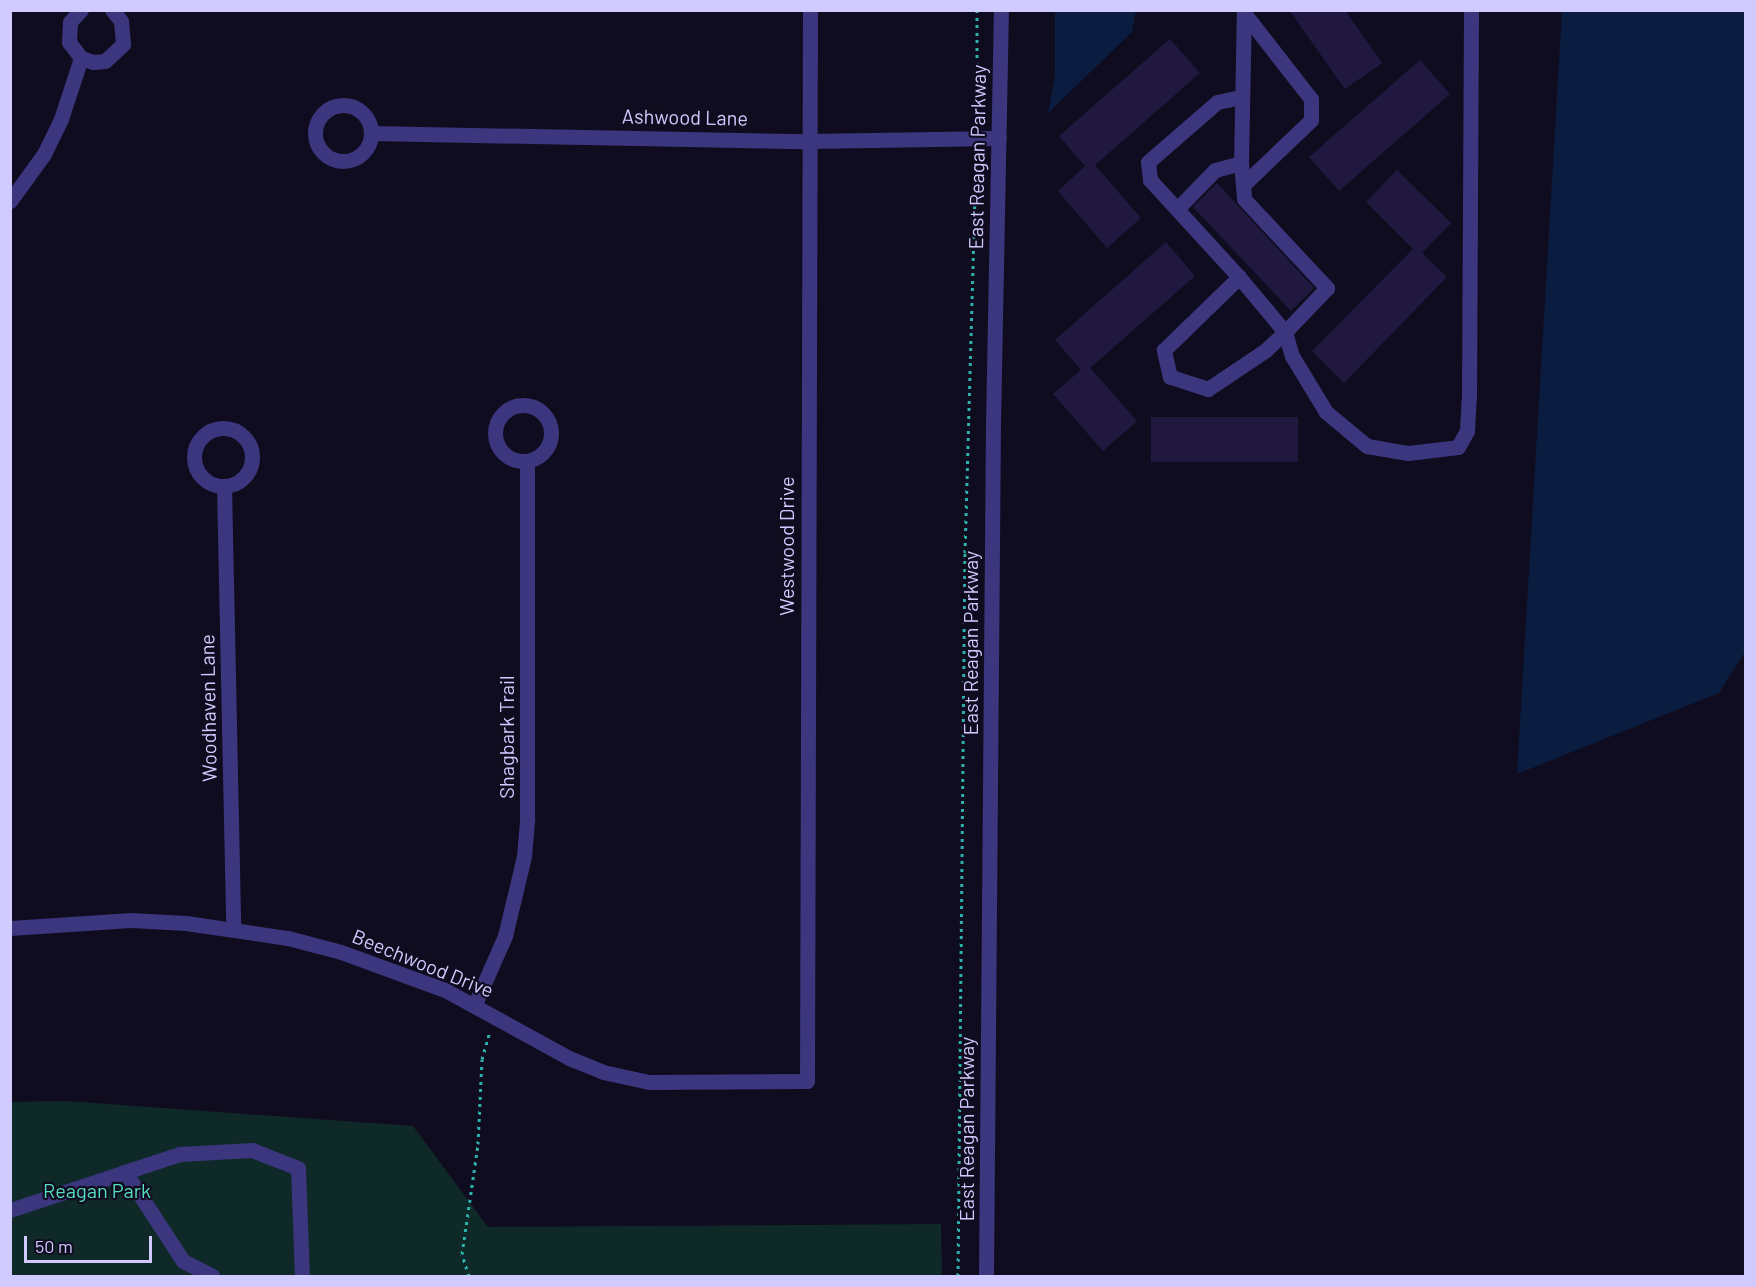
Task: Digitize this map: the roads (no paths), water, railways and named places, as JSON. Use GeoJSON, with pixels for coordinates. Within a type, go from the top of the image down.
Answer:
{"type":"FeatureCollection","features":[{"type":"Feature","properties":{"kind":"street"},"geometry":{"type":"LineString","coordinates":[[81,10],[68,32],[74,51],[81,58],[105,61],[119,49],[124,31],[112,10]]}},
{"type":"Feature","properties":{"kind":"street","name":"Westwood Drive"},"geometry":{"type":"LineString","coordinates":[[807,1081],[807,141],[810,10]]}},
{"type":"Feature","properties":{"kind":"street","name":"East Reagan Parkway"},"geometry":{"type":"LineString","coordinates":[[986,1276],[1001,10]]}},
{"type":"Feature","properties":{"kind":"street"},"geometry":{"type":"LineString","coordinates":[[1241,97],[1217,102],[1148,162],[1150,180],[1285,332],[1292,356],[1326,412],[1367,446],[1408,453],[1458,447],[1467,431],[1469,398],[1471,10]]}},
{"type":"Feature","properties":{"kind":"street"},"geometry":{"type":"LineString","coordinates":[[1243,184],[1311,120],[1311,99],[1245,12]]}},
{"type":"Feature","properties":{"kind":"street"},"geometry":{"type":"LineString","coordinates":[[1239,278],[1164,350],[1170,377],[1208,389],[1266,350],[1327,288],[1245,199],[1241,163],[1245,12]]}},
{"type":"Feature","properties":{"kind":"street"},"geometry":{"type":"LineString","coordinates":[[10,201],[44,154],[61,119],[81,58]]}},
{"type":"Feature","properties":{"kind":"street","name":"Ashwood Lane"},"geometry":{"type":"LineString","coordinates":[[371,133],[807,141],[999,138]]}},
{"type":"Feature","properties":{"kind":"street"},"geometry":{"type":"LineString","coordinates":[[1177,209],[1215,170],[1241,163]]}},
{"type":"Feature","properties":{"kind":"street","name":"Shagbark Trail"},"geometry":{"type":"LineString","coordinates":[[475,1004],[505,936],[516,900],[525,837],[527,461]]}},
{"type":"Feature","properties":{"kind":"street","name":"Woodhaven Lane"},"geometry":{"type":"LineString","coordinates":[[224,486],[233,928]]}},
{"type":"Feature","properties":{"kind":"street","name":"Beechwood Drive"},"geometry":{"type":"LineString","coordinates":[[10,928],[131,920],[233,928],[341,952],[394,969],[475,1004],[569,1058],[639,1080],[807,1081]]}},
{"type":"Feature","properties":{"kind":"street"},"geometry":{"type":"LineString","coordinates":[[10,1210],[180,1154],[252,1150],[298,1168],[302,1276]]}},
{"type":"Feature","properties":{"kind":"street"},"geometry":{"type":"LineString","coordinates":[[125,1172],[183,1261],[212,1276]]}},
{"type":"Feature","properties":{"kind":"water"},"geometry":{"type":"Polygon","coordinates":[[[1055,11],[1136,11],[1132,32],[1048,113],[1055,77],[1055,11]]]}},
{"type":"Feature","properties":{"kind":"water"},"geometry":{"type":"Polygon","coordinates":[[[1562,11],[1745,11],[1745,652],[1719,693],[1517,774],[1562,11]]]}},
{"type":"Feature","properties":{"kind":"park label","name":"Reagan Park"},"geometry":{"type":"Point","coordinates":[97,1190]}}]}
